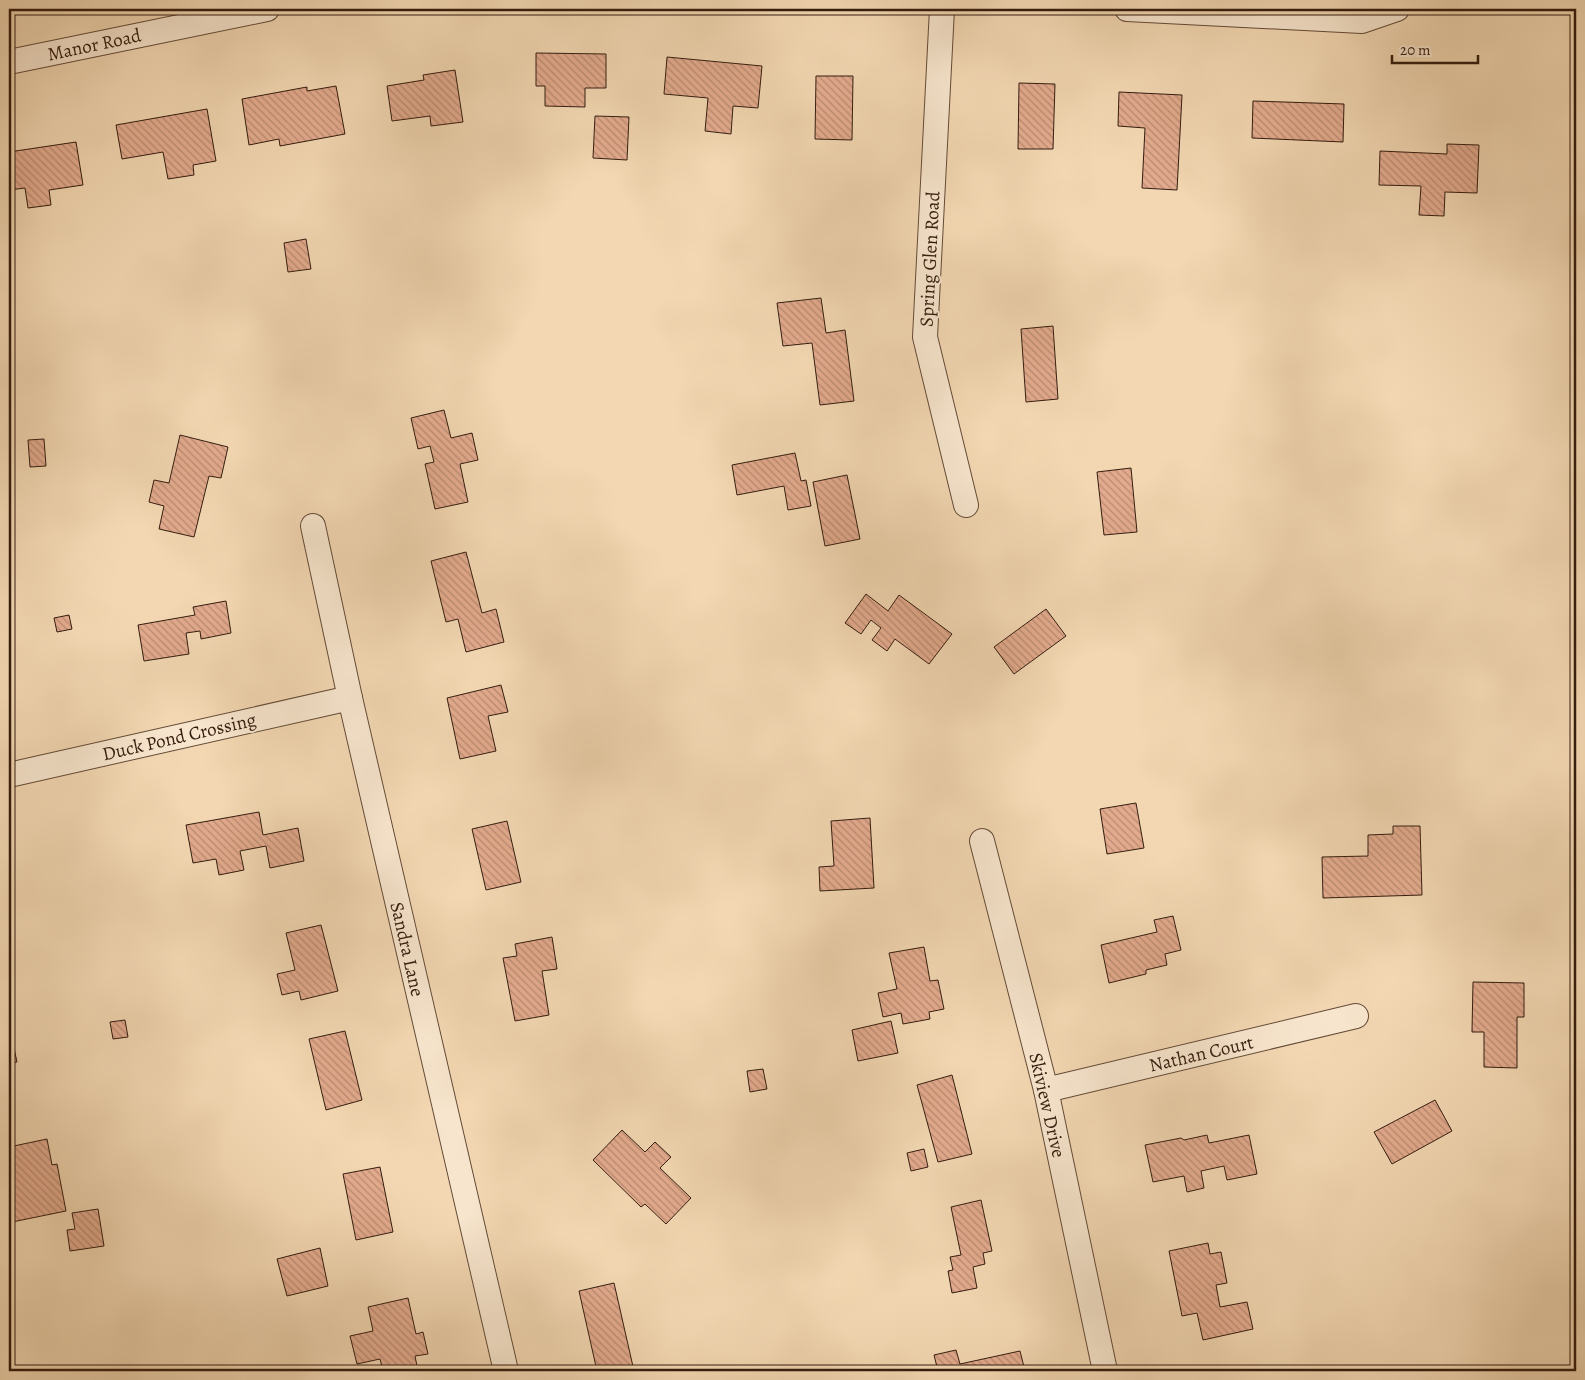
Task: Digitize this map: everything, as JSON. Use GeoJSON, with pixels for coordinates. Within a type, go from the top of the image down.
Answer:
{"type":"FeatureCollection","features":[{"type":"Feature","properties":{"kind":"street","name":"Manor Road"},"geometry":{"type":"LineString","coordinates":[[9,62],[267,9]]}},
{"type":"Feature","properties":{"kind":"street","name":"Spring Glen Road"},"geometry":{"type":"LineString","coordinates":[[942,9],[925,337],[966,505]]}},
{"type":"Feature","properties":{"kind":"street"},"geometry":{"type":"LineString","coordinates":[[1127,9],[1213,11],[1362,21],[1397,9]]}},
{"type":"Feature","properties":{"kind":"street","name":"Sandra Lane"},"geometry":{"type":"LineString","coordinates":[[313,526],[350,698],[506,1371]]}},
{"type":"Feature","properties":{"kind":"street","name":"Duck Pond Crossing"},"geometry":{"type":"LineString","coordinates":[[9,775],[350,698]]}},
{"type":"Feature","properties":{"kind":"street","name":"Skiview Drive"},"geometry":{"type":"LineString","coordinates":[[982,841],[1046,1090],[1105,1371]]}},
{"type":"Feature","properties":{"kind":"street","name":"Nathan Court"},"geometry":{"type":"LineString","coordinates":[[1046,1090],[1356,1016]]}},
{"type":"Feature","properties":{"kind":"building"},"geometry":{"type":"Polygon","coordinates":[[[536,53],[606,54],[606,88],[585,88],[585,107],[545,106],[545,86],[536,86],[536,53]]]}},
{"type":"Feature","properties":{"kind":"building"},"geometry":{"type":"Polygon","coordinates":[[[667,57],[762,66],[758,108],[733,106],[731,134],[705,131],[708,98],[664,94],[667,57]]]}},
{"type":"Feature","properties":{"kind":"building"},"geometry":{"type":"Polygon","coordinates":[[[455,70],[463,122],[431,126],[430,116],[392,121],[387,86],[424,80],[423,75],[455,70]]]}},
{"type":"Feature","properties":{"kind":"building"},"geometry":{"type":"Polygon","coordinates":[[[816,76],[853,76],[852,140],[815,139],[816,76]]]}},
{"type":"Feature","properties":{"kind":"building"},"geometry":{"type":"Polygon","coordinates":[[[1019,83],[1055,84],[1053,149],[1018,149],[1019,83]]]}},
{"type":"Feature","properties":{"kind":"building"},"geometry":{"type":"Polygon","coordinates":[[[336,86],[345,134],[280,146],[279,139],[249,145],[242,99],[307,87],[307,91],[336,86]]]}},
{"type":"Feature","properties":{"kind":"building"},"geometry":{"type":"Polygon","coordinates":[[[1119,92],[1182,95],[1177,190],[1142,188],[1145,128],[1118,126],[1119,92]]]}},
{"type":"Feature","properties":{"kind":"building"},"geometry":{"type":"Polygon","coordinates":[[[1253,101],[1344,104],[1343,142],[1252,138],[1253,101]]]}},
{"type":"Feature","properties":{"kind":"building"},"geometry":{"type":"Polygon","coordinates":[[[207,109],[216,161],[193,165],[194,175],[168,179],[163,152],[122,159],[116,125],[207,109]]]}},
{"type":"Feature","properties":{"kind":"building"},"geometry":{"type":"Polygon","coordinates":[[[595,116],[629,117],[627,160],[593,158],[595,116]]]}},
{"type":"Feature","properties":{"kind":"building"},"geometry":{"type":"Polygon","coordinates":[[[76,142],[83,185],[49,190],[51,205],[28,208],[25,188],[9,190],[9,152],[76,142]]]}},
{"type":"Feature","properties":{"kind":"building"},"geometry":{"type":"Polygon","coordinates":[[[1447,144],[1479,145],[1477,193],[1445,192],[1444,216],[1419,215],[1421,186],[1379,185],[1380,151],[1447,154],[1447,144]]]}},
{"type":"Feature","properties":{"kind":"building"},"geometry":{"type":"Polygon","coordinates":[[[306,239],[311,269],[288,272],[284,243],[306,239]]]}},
{"type":"Feature","properties":{"kind":"building"},"geometry":{"type":"Polygon","coordinates":[[[821,298],[826,333],[845,330],[854,401],[820,405],[812,343],[783,346],[777,303],[821,298]]]}},
{"type":"Feature","properties":{"kind":"building"},"geometry":{"type":"Polygon","coordinates":[[[1053,326],[1058,399],[1026,402],[1021,329],[1053,326]]]}},
{"type":"Feature","properties":{"kind":"building"},"geometry":{"type":"Polygon","coordinates":[[[444,410],[451,438],[472,433],[478,460],[460,464],[468,502],[435,509],[425,464],[434,462],[430,446],[418,449],[411,418],[444,410]]]}},
{"type":"Feature","properties":{"kind":"building"},"geometry":{"type":"Polygon","coordinates":[[[180,435],[228,447],[221,478],[209,476],[194,537],[159,529],[164,506],[149,502],[154,480],[169,483],[180,435]]]}},
{"type":"Feature","properties":{"kind":"building"},"geometry":{"type":"Polygon","coordinates":[[[44,439],[46,466],[30,467],[28,440],[44,439]]]}},
{"type":"Feature","properties":{"kind":"building"},"geometry":{"type":"Polygon","coordinates":[[[795,453],[801,481],[806,480],[811,506],[788,510],[784,486],[737,495],[732,465],[795,453]]]}},
{"type":"Feature","properties":{"kind":"building"},"geometry":{"type":"Polygon","coordinates":[[[1131,468],[1137,532],[1104,535],[1097,472],[1131,468]]]}},
{"type":"Feature","properties":{"kind":"building"},"geometry":{"type":"Polygon","coordinates":[[[847,475],[860,539],[825,546],[813,482],[847,475]]]}},
{"type":"Feature","properties":{"kind":"building"},"geometry":{"type":"Polygon","coordinates":[[[466,552],[482,613],[496,609],[504,642],[466,652],[458,619],[446,622],[431,561],[466,552]]]}},
{"type":"Feature","properties":{"kind":"building"},"geometry":{"type":"Polygon","coordinates":[[[866,594],[888,611],[899,595],[952,634],[929,664],[895,639],[887,651],[872,640],[881,628],[871,620],[861,634],[845,623],[866,594]]]}},
{"type":"Feature","properties":{"kind":"building"},"geometry":{"type":"Polygon","coordinates":[[[226,601],[231,633],[201,639],[200,631],[186,633],[189,654],[144,661],[138,625],[195,615],[193,607],[226,601]]]}},
{"type":"Feature","properties":{"kind":"building"},"geometry":{"type":"Polygon","coordinates":[[[1046,609],[1066,636],[1014,674],[994,647],[1046,609]]]}},
{"type":"Feature","properties":{"kind":"building"},"geometry":{"type":"Polygon","coordinates":[[[69,615],[72,629],[57,632],[54,618],[69,615]]]}},
{"type":"Feature","properties":{"kind":"building"},"geometry":{"type":"Polygon","coordinates":[[[501,685],[508,712],[488,716],[496,751],[460,759],[447,698],[501,685]]]}},
{"type":"Feature","properties":{"kind":"building"},"geometry":{"type":"Polygon","coordinates":[[[1136,803],[1144,848],[1107,854],[1100,809],[1136,803]]]}},
{"type":"Feature","properties":{"kind":"building"},"geometry":{"type":"Polygon","coordinates":[[[259,812],[263,835],[298,828],[304,861],[270,868],[266,846],[240,851],[244,870],[219,875],[216,859],[193,863],[186,825],[259,812]]]}},
{"type":"Feature","properties":{"kind":"building"},"geometry":{"type":"Polygon","coordinates":[[[870,818],[874,888],[820,891],[819,867],[834,866],[831,821],[870,818]]]}},
{"type":"Feature","properties":{"kind":"building"},"geometry":{"type":"Polygon","coordinates":[[[507,821],[521,882],[486,890],[472,829],[507,821]]]}},
{"type":"Feature","properties":{"kind":"building"},"geometry":{"type":"Polygon","coordinates":[[[1393,826],[1420,826],[1422,895],[1323,898],[1322,857],[1368,856],[1368,835],[1393,834],[1393,826]]]}},
{"type":"Feature","properties":{"kind":"building"},"geometry":{"type":"Polygon","coordinates":[[[1173,916],[1181,950],[1165,954],[1167,965],[1146,970],[1146,974],[1109,983],[1101,945],[1157,932],[1154,920],[1173,916]]]}},
{"type":"Feature","properties":{"kind":"building"},"geometry":{"type":"Polygon","coordinates":[[[321,925],[338,991],[301,1000],[299,991],[282,995],[277,974],[295,970],[286,933],[321,925]]]}},
{"type":"Feature","properties":{"kind":"building"},"geometry":{"type":"Polygon","coordinates":[[[552,937],[557,969],[542,971],[549,1015],[515,1021],[503,958],[517,956],[515,944],[552,937]]]}},
{"type":"Feature","properties":{"kind":"building"},"geometry":{"type":"Polygon","coordinates":[[[924,947],[930,981],[938,980],[944,1009],[929,1012],[930,1019],[903,1024],[901,1013],[883,1017],[878,993],[897,989],[889,953],[924,947]]]}},
{"type":"Feature","properties":{"kind":"building"},"geometry":{"type":"Polygon","coordinates":[[[1473,982],[1524,983],[1524,1017],[1517,1017],[1517,1068],[1484,1067],[1484,1032],[1472,1032],[1473,982]]]}},
{"type":"Feature","properties":{"kind":"building"},"geometry":{"type":"Polygon","coordinates":[[[9,992],[14,1017],[9,1018],[9,992]]]}},
{"type":"Feature","properties":{"kind":"building"},"geometry":{"type":"Polygon","coordinates":[[[125,1020],[128,1037],[113,1039],[110,1022],[125,1020]]]}},
{"type":"Feature","properties":{"kind":"building"},"geometry":{"type":"Polygon","coordinates":[[[891,1021],[898,1053],[858,1061],[852,1030],[891,1021]]]}},
{"type":"Feature","properties":{"kind":"building"},"geometry":{"type":"Polygon","coordinates":[[[9,1025],[17,1062],[9,1064],[9,1025]]]}},
{"type":"Feature","properties":{"kind":"building"},"geometry":{"type":"Polygon","coordinates":[[[345,1031],[362,1100],[326,1110],[309,1039],[345,1031]]]}},
{"type":"Feature","properties":{"kind":"building"},"geometry":{"type":"Polygon","coordinates":[[[763,1069],[767,1089],[750,1092],[747,1071],[763,1069]]]}},
{"type":"Feature","properties":{"kind":"building"},"geometry":{"type":"Polygon","coordinates":[[[952,1075],[972,1154],[938,1162],[917,1085],[952,1075]]]}},
{"type":"Feature","properties":{"kind":"building"},"geometry":{"type":"Polygon","coordinates":[[[1435,1100],[1452,1131],[1392,1164],[1374,1132],[1435,1100]]]}},
{"type":"Feature","properties":{"kind":"building"},"geometry":{"type":"Polygon","coordinates":[[[622,1130],[645,1152],[655,1142],[671,1157],[660,1168],[691,1198],[666,1224],[645,1204],[641,1207],[593,1160],[622,1130]]]}},
{"type":"Feature","properties":{"kind":"building"},"geometry":{"type":"Polygon","coordinates":[[[1207,1135],[1209,1143],[1249,1135],[1257,1174],[1227,1180],[1224,1166],[1201,1171],[1204,1188],[1187,1192],[1184,1176],[1153,1182],[1145,1145],[1207,1135]]]}},
{"type":"Feature","properties":{"kind":"building"},"geometry":{"type":"Polygon","coordinates":[[[47,1139],[52,1165],[57,1164],[66,1211],[12,1222],[9,1203],[9,1176],[12,1175],[9,1147],[47,1139]]]}},
{"type":"Feature","properties":{"kind":"building"},"geometry":{"type":"Polygon","coordinates":[[[924,1149],[928,1167],[911,1171],[907,1153],[924,1149]]]}},
{"type":"Feature","properties":{"kind":"building"},"geometry":{"type":"Polygon","coordinates":[[[380,1167],[393,1232],[356,1240],[343,1174],[380,1167]]]}},
{"type":"Feature","properties":{"kind":"building"},"geometry":{"type":"Polygon","coordinates":[[[981,1200],[992,1251],[983,1253],[985,1264],[973,1267],[977,1288],[952,1293],[948,1271],[953,1270],[950,1257],[961,1255],[951,1207],[981,1200]]]}},
{"type":"Feature","properties":{"kind":"building"},"geometry":{"type":"Polygon","coordinates":[[[98,1209],[104,1246],[70,1251],[67,1230],[75,1229],[72,1213],[98,1209]]]}},
{"type":"Feature","properties":{"kind":"building"},"geometry":{"type":"Polygon","coordinates":[[[1208,1243],[1210,1254],[1221,1252],[1227,1283],[1216,1285],[1220,1307],[1247,1302],[1253,1329],[1203,1340],[1197,1313],[1182,1316],[1169,1251],[1208,1243]]]}},
{"type":"Feature","properties":{"kind":"building"},"geometry":{"type":"Polygon","coordinates":[[[320,1248],[328,1286],[287,1296],[277,1259],[320,1248]]]}},
{"type":"Feature","properties":{"kind":"building"},"geometry":{"type":"Polygon","coordinates":[[[614,1283],[634,1371],[597,1371],[579,1291],[614,1283]]]}},
{"type":"Feature","properties":{"kind":"building"},"geometry":{"type":"Polygon","coordinates":[[[408,1298],[416,1334],[423,1332],[428,1354],[415,1356],[418,1371],[383,1371],[380,1359],[357,1364],[350,1336],[373,1331],[368,1307],[408,1298]]]}},
{"type":"Feature","properties":{"kind":"building"},"geometry":{"type":"Polygon","coordinates":[[[956,1350],[960,1364],[1020,1351],[1025,1371],[938,1371],[934,1355],[956,1350]]]}}]}
